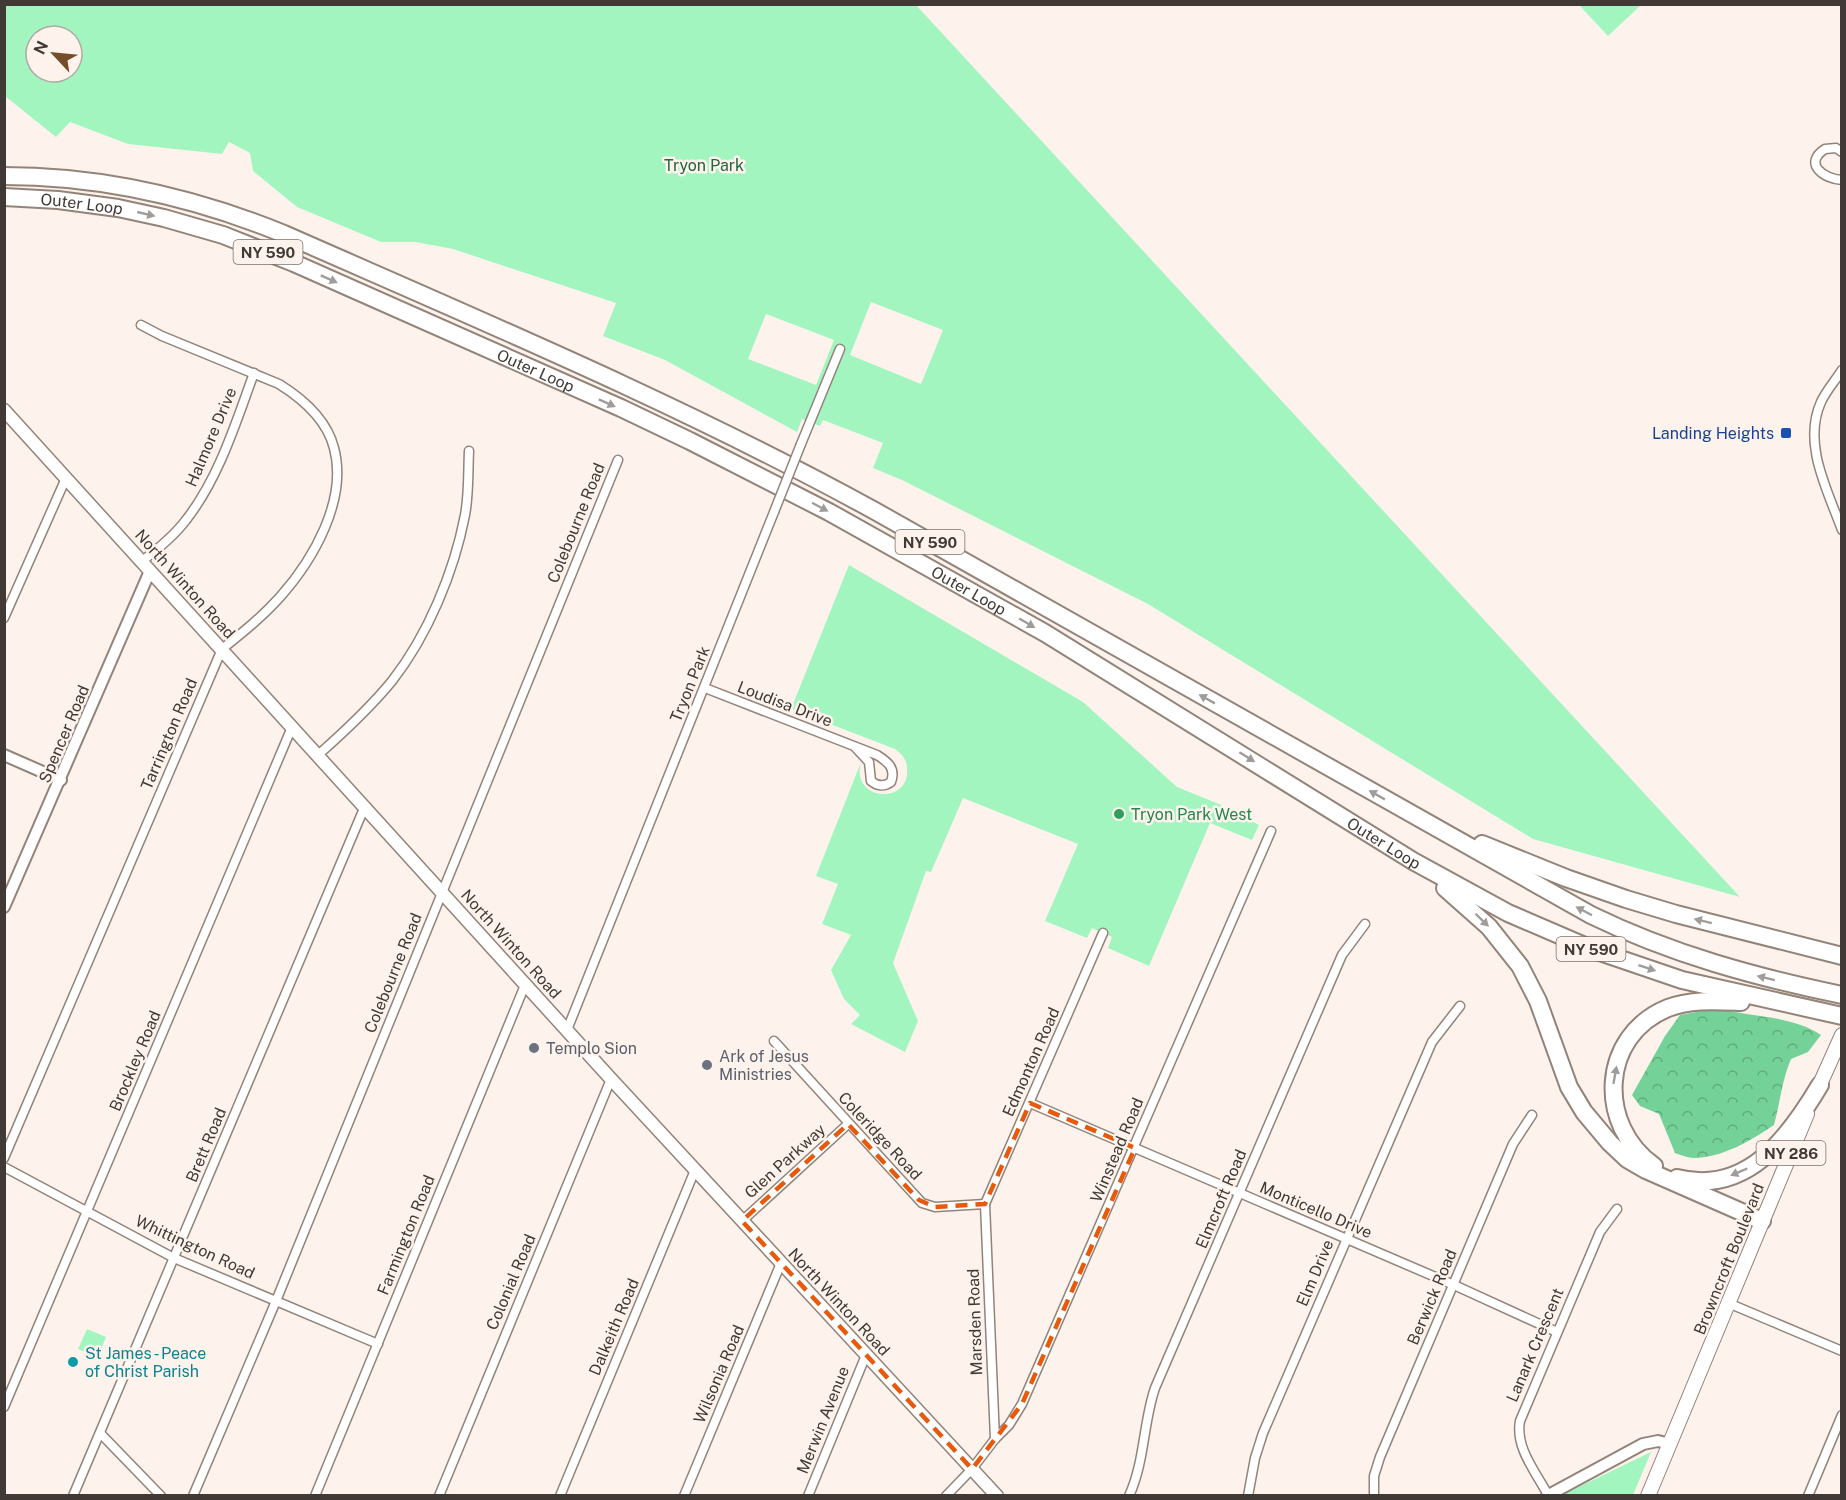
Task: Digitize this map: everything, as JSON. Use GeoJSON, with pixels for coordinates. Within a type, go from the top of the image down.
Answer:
{"type":"FeatureCollection","features":[{"type":"Feature","properties":{"kind":"highway","name":"Outer Loop"},"geometry":{"type":"LineString","coordinates":[[4,176],[58,178],[120,186],[173,197],[241,217],[646,394],[861,503],[1571,904],[1634,935],[1720,966],[1842,995]]}},
{"type":"Feature","properties":{"kind":"highway","name":"Outer Loop"},"geometry":{"type":"LineString","coordinates":[[4,197],[65,200],[164,218],[223,235],[294,263],[690,441],[863,531],[1058,641],[1386,845],[1487,903],[1587,947],[1697,984],[1842,1016]]}},
{"type":"Feature","properties":{"kind":"highway"},"geometry":{"type":"LineString","coordinates":[[1402,809],[1540,868],[1605,892],[1676,914],[1842,956]]}},
{"type":"Feature","properties":{"kind":"highway"},"geometry":{"type":"LineString","coordinates":[[1386,845],[1470,909],[1496,934],[1514,956],[1536,996],[1569,1087],[1584,1112],[1618,1152],[1636,1164],[1762,1221]]}},
{"type":"Feature","properties":{"kind":"highway"},"geometry":{"type":"LineString","coordinates":[[1695,1192],[1642,1156],[1628,1141],[1618,1121],[1614,1105],[1614,1084],[1617,1063],[1626,1043],[1650,1018],[1668,1008],[1698,1001],[1740,1002],[1813,1010]]}},
{"type":"Feature","properties":{"kind":"highway"},"geometry":{"type":"LineString","coordinates":[[1658,1168],[1679,1178],[1701,1181],[1727,1177],[1749,1168],[1781,1142],[1820,1085]]}},
{"type":"Feature","properties":{"kind":"main road","name":"North Winton Road"},"geometry":{"type":"LineString","coordinates":[[4,410],[611,1079],[998,1496]]}},
{"type":"Feature","properties":{"kind":"main road","name":"Browncroft Boulevard"},"geometry":{"type":"LineString","coordinates":[[1648,1496],[1820,1085],[1838,1053],[1842,1035]]}},
{"type":"Feature","properties":{"kind":"street"},"geometry":{"type":"LineString","coordinates":[[1842,152],[1836,148],[1825,149],[1818,156],[1816,164],[1817,170],[1827,177],[1842,180]]}},
{"type":"Feature","properties":{"kind":"street","name":"Tarrington Road"},"geometry":{"type":"LineString","coordinates":[[4,1158],[222,649],[260,617],[298,574],[323,529],[332,505],[336,483],[334,448],[328,433],[318,417],[294,393],[254,373],[162,336],[141,325]]}},
{"type":"Feature","properties":{"kind":"street","name":"Tryon Park"},"geometry":{"type":"LineString","coordinates":[[567,1030],[840,349]]}},
{"type":"Feature","properties":{"kind":"street"},"geometry":{"type":"LineString","coordinates":[[1842,370],[1820,404],[1814,428],[1814,439],[1817,457],[1842,530]]}},
{"type":"Feature","properties":{"kind":"street","name":"Halmore Drive"},"geometry":{"type":"LineString","coordinates":[[146,566],[200,501],[225,449],[254,373]]}},
{"type":"Feature","properties":{"kind":"street"},"geometry":{"type":"LineString","coordinates":[[318,755],[365,711],[392,681],[427,624],[451,565],[461,531],[468,497],[469,451]]}},
{"type":"Feature","properties":{"kind":"street","name":"Colebourne Road"},"geometry":{"type":"LineString","coordinates":[[192,1496],[276,1301],[618,460]]}},
{"type":"Feature","properties":{"kind":"street"},"geometry":{"type":"LineString","coordinates":[[4,618],[66,478]]}},
{"type":"Feature","properties":{"kind":"street","name":"Spencer Road"},"geometry":{"type":"LineString","coordinates":[[4,907],[61,780],[146,566]]}},
{"type":"Feature","properties":{"kind":"street","name":"Loudisa Drive"},"geometry":{"type":"LineString","coordinates":[[705,688],[878,755],[892,768],[891,782],[876,785],[871,781],[869,762],[855,747]]}},
{"type":"Feature","properties":{"kind":"street","name":"Brockley Road"},"geometry":{"type":"LineString","coordinates":[[4,1407],[292,727]]}},
{"type":"Feature","properties":{"kind":"street"},"geometry":{"type":"LineString","coordinates":[[4,755],[61,780]]}},
{"type":"Feature","properties":{"kind":"street","name":"Brett Road"},"geometry":{"type":"LineString","coordinates":[[73,1496],[365,806]]}},
{"type":"Feature","properties":{"kind":"street","name":"Winstead Road"},"geometry":{"type":"LineString","coordinates":[[946,1496],[1009,1425],[1033,1381],[1271,831]]}},
{"type":"Feature","properties":{"kind":"street","name":"Elmcroft Road"},"geometry":{"type":"LineString","coordinates":[[1129,1496],[1141,1459],[1155,1388],[1342,955],[1365,924]]}},
{"type":"Feature","properties":{"kind":"street","name":"Edmonton Road"},"geometry":{"type":"LineString","coordinates":[[985,1204],[1103,933]]}},
{"type":"Feature","properties":{"kind":"street","name":"Farmington Road"},"geometry":{"type":"LineString","coordinates":[[315,1496],[525,985]]}},
{"type":"Feature","properties":{"kind":"street","name":"Elm Drive"},"geometry":{"type":"LineString","coordinates":[[1248,1496],[1255,1458],[1263,1433],[1346,1239],[1432,1042],[1460,1006]]}},
{"type":"Feature","properties":{"kind":"street","name":"Coleridge Road"},"geometry":{"type":"LineString","coordinates":[[774,1041],[848,1124],[926,1205],[934,1207],[985,1204]]}},
{"type":"Feature","properties":{"kind":"street","name":"Colonial Road"},"geometry":{"type":"LineString","coordinates":[[439,1496],[611,1079]]}},
{"type":"Feature","properties":{"kind":"street","name":"Monticello Drive"},"geometry":{"type":"LineString","coordinates":[[1030,1102],[1454,1285],[1557,1332]]}},
{"type":"Feature","properties":{"kind":"street","name":"Berwick Road"},"geometry":{"type":"LineString","coordinates":[[1374,1496],[1374,1476],[1380,1456],[1513,1144],[1532,1114]]}},
{"type":"Feature","properties":{"kind":"street","name":"Glen Parkway"},"geometry":{"type":"LineString","coordinates":[[742,1221],[848,1124]]}},
{"type":"Feature","properties":{"kind":"street","name":"Whittington Road"},"geometry":{"type":"LineString","coordinates":[[4,1167],[174,1258],[378,1344]]}},
{"type":"Feature","properties":{"kind":"street","name":"Dalkeith Road"},"geometry":{"type":"LineString","coordinates":[[560,1496],[695,1170]]}},
{"type":"Feature","properties":{"kind":"street","name":"Marsden Road"},"geometry":{"type":"LineString","coordinates":[[985,1204],[995,1439]]}},
{"type":"Feature","properties":{"kind":"street","name":"Lanark Crescent"},"geometry":{"type":"LineString","coordinates":[[1547,1495],[1524,1452],[1518,1429],[1522,1413],[1600,1232],[1617,1209]]}},
{"type":"Feature","properties":{"kind":"street","name":"Wilsonia Road"},"geometry":{"type":"LineString","coordinates":[[684,1496],[781,1263]]}},
{"type":"Feature","properties":{"kind":"street"},"geometry":{"type":"LineString","coordinates":[[1728,1303],[1842,1351]]}},
{"type":"Feature","properties":{"kind":"street","name":"Merwin Avenue"},"geometry":{"type":"LineString","coordinates":[[808,1496],[866,1355]]}},
{"type":"Feature","properties":{"kind":"street"},"geometry":{"type":"LineString","coordinates":[[1808,1496],[1842,1415]]}},
{"type":"Feature","properties":{"kind":"street"},"geometry":{"type":"LineString","coordinates":[[100,1433],[161,1496]]}},
{"type":"Feature","properties":{"kind":"street"},"geometry":{"type":"LineString","coordinates":[[1547,1495],[1642,1444],[1658,1441],[1670,1444]]}},
{"type":"Feature","properties":{"kind":"highlighted area"},"geometry":{"type":"Polygon","coordinates":[[[1030,1103],[1135,1148],[1022,1404],[972,1469],[742,1221],[848,1124],[919,1200],[935,1207],[985,1204],[1030,1103]]]}},
{"type":"Feature","properties":{"kind":"green space","name":"Tryon Park"},"geometry":{"type":"Polygon","coordinates":[[[4,5],[916,5],[1740,897],[1533,839],[1148,604],[902,480],[873,468],[883,443],[823,420],[820,426],[802,419],[797,432],[665,360],[603,336],[616,303],[453,249],[415,242],[381,242],[297,207],[253,171],[250,153],[229,142],[222,154],[128,144],[70,122],[56,137],[5,96],[4,5]],[[871,302],[850,355],[921,384],[943,330],[871,302]],[[766,314],[748,359],[816,385],[834,340],[766,314]]]}},
{"type":"Feature","properties":{"kind":"green space"},"geometry":{"type":"Polygon","coordinates":[[[1579,5],[1641,5],[1608,36],[1579,5]]]}},
{"type":"Feature","properties":{"kind":"green space","name":"Tryon Park West"},"geometry":{"type":"Polygon","coordinates":[[[849,565],[1083,702],[1177,787],[1219,804],[1259,825],[1252,840],[1210,823],[1149,966],[1108,948],[1112,937],[1092,928],[1087,938],[1045,921],[1078,844],[963,798],[931,872],[926,871],[893,963],[918,1021],[905,1052],[851,1024],[860,1015],[844,999],[831,970],[851,935],[822,924],[838,884],[816,876],[861,762],[860,775],[864,785],[881,794],[891,793],[900,788],[906,780],[907,765],[904,757],[895,749],[791,709],[849,565]]]}},
{"type":"Feature","properties":{"kind":"green space"},"geometry":{"type":"Polygon","coordinates":[[[1725,1010],[1799,1024],[1821,1035],[1808,1052],[1791,1059],[1774,1125],[1746,1142],[1716,1155],[1687,1157],[1675,1153],[1659,1114],[1640,1106],[1632,1095],[1665,1036],[1680,1015],[1725,1010]]]}},
{"type":"Feature","properties":{"kind":"green space"},"geometry":{"type":"Polygon","coordinates":[[[87,1329],[106,1337],[98,1357],[78,1349],[87,1329]]]}},
{"type":"Feature","properties":{"kind":"green space"},"geometry":{"type":"Polygon","coordinates":[[[1651,1452],[1633,1495],[1562,1495],[1651,1452]]]}},
{"type":"Feature","properties":{"kind":"place","name":"Landing Heights"},"geometry":{"type":"Point","coordinates":[1786,433]}},
{"type":"Feature","properties":{"kind":"place","name":"Tryon Park West"},"geometry":{"type":"Point","coordinates":[1119,814]}},
{"type":"Feature","properties":{"kind":"place","name":"Templo Sion"},"geometry":{"type":"Point","coordinates":[534,1048]}},
{"type":"Feature","properties":{"kind":"place","name":"Ark of Jesus Ministries"},"geometry":{"type":"Point","coordinates":[707,1065]}},
{"type":"Feature","properties":{"kind":"place","name":"St James - Peace of Christ Parish"},"geometry":{"type":"Point","coordinates":[73,1362]}}]}
